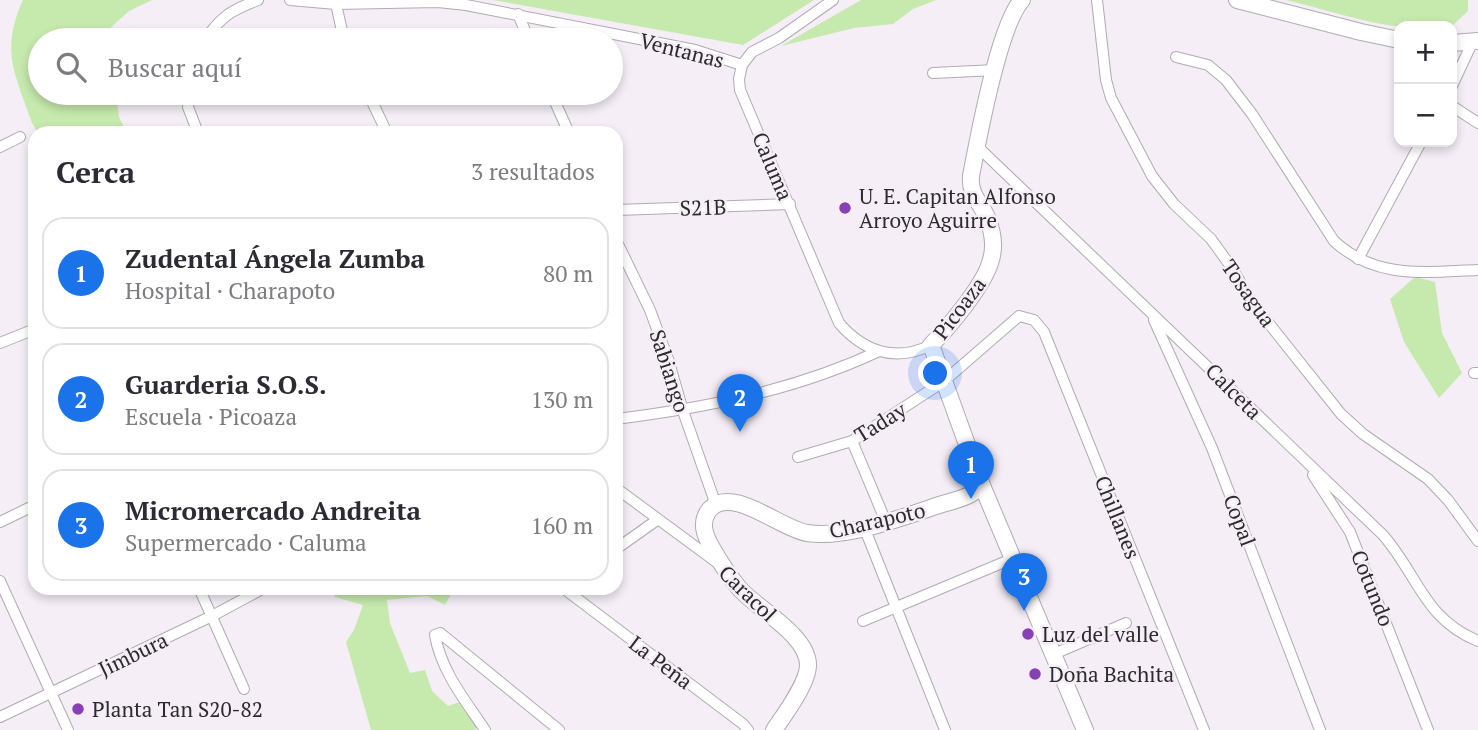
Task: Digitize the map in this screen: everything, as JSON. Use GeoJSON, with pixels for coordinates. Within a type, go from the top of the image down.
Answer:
{"type":"FeatureCollection","features":[{"type":"Feature","properties":{"kind":"street"},"geometry":{"type":"LineString","coordinates":[[214,28],[230,11],[258,0]]}},
{"type":"Feature","properties":{"kind":"street","name":"Ventanas"},"geometry":{"type":"LineString","coordinates":[[290,0],[438,2],[587,28]]}},
{"type":"Feature","properties":{"kind":"street"},"geometry":{"type":"LineString","coordinates":[[742,65],[752,52],[779,38],[833,0]]}},
{"type":"Feature","properties":{"kind":"street","name":"Picoaza"},"geometry":{"type":"LineString","coordinates":[[623,418],[682,411],[770,390],[848,366],[878,351],[894,354],[912,352],[931,345],[945,331],[982,279],[991,260],[991,229],[971,184],[1009,23],[1022,0]]}},
{"type":"Feature","properties":{"kind":"street","name":"Tosagua"},"geometry":{"type":"LineString","coordinates":[[1097,0],[1106,80],[1111,99],[1152,176],[1174,204],[1211,239],[1251,301],[1341,414],[1363,435],[1428,479],[1448,500],[1478,541]]}},
{"type":"Feature","properties":{"kind":"street"},"geometry":{"type":"LineString","coordinates":[[1237,0],[1394,39]]}},
{"type":"Feature","properties":{"kind":"street"},"geometry":{"type":"LineString","coordinates":[[341,2],[343,28]]}},
{"type":"Feature","properties":{"kind":"street"},"geometry":{"type":"LineString","coordinates":[[518,14],[524,28]]}},
{"type":"Feature","properties":{"kind":"street","name":"Ventanas"},"geometry":{"type":"LineString","coordinates":[[623,35],[695,50],[742,65]]}},
{"type":"Feature","properties":{"kind":"street"},"geometry":{"type":"LineString","coordinates":[[1457,43],[1475,41]]}},
{"type":"Feature","properties":{"kind":"street"},"geometry":{"type":"LineString","coordinates":[[1453,84],[1475,41]]}},
{"type":"Feature","properties":{"kind":"street"},"geometry":{"type":"LineString","coordinates":[[1176,57],[1208,65],[1226,80],[1252,114],[1334,241],[1347,253],[1401,272],[1478,270]]}},
{"type":"Feature","properties":{"kind":"street","name":"Caluma"},"geometry":{"type":"LineString","coordinates":[[742,65],[740,90],[839,323],[859,343],[878,351]]}},
{"type":"Feature","properties":{"kind":"street"},"geometry":{"type":"LineString","coordinates":[[933,73],[996,70]]}},
{"type":"Feature","properties":{"kind":"street"},"geometry":{"type":"LineString","coordinates":[[188,105],[195,126]]}},
{"type":"Feature","properties":{"kind":"street"},"geometry":{"type":"LineString","coordinates":[[374,105],[384,126]]}},
{"type":"Feature","properties":{"kind":"street"},"geometry":{"type":"LineString","coordinates":[[556,105],[566,126]]}},
{"type":"Feature","properties":{"kind":"street"},"geometry":{"type":"LineString","coordinates":[[1457,109],[1478,123]]}},
{"type":"Feature","properties":{"kind":"street"},"geometry":{"type":"LineString","coordinates":[[0,147],[20,137]]}},
{"type":"Feature","properties":{"kind":"street","name":"Calceta"},"geometry":{"type":"LineString","coordinates":[[978,147],[1383,535],[1399,553],[1439,617],[1478,641]]}},
{"type":"Feature","properties":{"kind":"street"},"geometry":{"type":"LineString","coordinates":[[1358,259],[1417,147]]}},
{"type":"Feature","properties":{"kind":"street","name":"S21B"},"geometry":{"type":"LineString","coordinates":[[623,210],[790,204]]}},
{"type":"Feature","properties":{"kind":"street","name":"Sabiango"},"geometry":{"type":"LineString","coordinates":[[623,254],[650,310],[716,505]]}},
{"type":"Feature","properties":{"kind":"street","name":"Copal"},"geometry":{"type":"LineString","coordinates":[[1151,314],[1212,448],[1320,730]]}},
{"type":"Feature","properties":{"kind":"street","name":"Taday"},"geometry":{"type":"LineString","coordinates":[[798,457],[852,441],[943,382],[1019,316]]}},
{"type":"Feature","properties":{"kind":"street","name":"Chillanes"},"geometry":{"type":"LineString","coordinates":[[1019,316],[1034,320],[1044,331],[1204,730]]}},
{"type":"Feature","properties":{"kind":"street"},"geometry":{"type":"LineString","coordinates":[[0,343],[28,332]]}},
{"type":"Feature","properties":{"kind":"street"},"geometry":{"type":"LineString","coordinates":[[931,345],[981,483],[1085,730]]}},
{"type":"Feature","properties":{"kind":"street"},"geometry":{"type":"LineString","coordinates":[[852,441],[886,522]]}},
{"type":"Feature","properties":{"kind":"street","name":"Cotundo"},"geometry":{"type":"LineString","coordinates":[[1299,456],[1350,532],[1428,730]]}},
{"type":"Feature","properties":{"kind":"street","name":"Charapoto"},"geometry":{"type":"LineString","coordinates":[[716,505],[723,501],[736,502],[803,533],[824,534],[886,522],[970,495],[981,483]]}},
{"type":"Feature","properties":{"kind":"street","name":"Caracol"},"geometry":{"type":"LineString","coordinates":[[623,493],[721,566],[759,608],[793,635],[806,654],[808,665],[805,678],[774,730]]}},
{"type":"Feature","properties":{"kind":"street"},"geometry":{"type":"LineString","coordinates":[[716,505],[706,515],[704,528],[721,566]]}},
{"type":"Feature","properties":{"kind":"street"},"geometry":{"type":"LineString","coordinates":[[0,522],[28,508]]}},
{"type":"Feature","properties":{"kind":"street"},"geometry":{"type":"LineString","coordinates":[[623,544],[657,520]]}},
{"type":"Feature","properties":{"kind":"street"},"geometry":{"type":"LineString","coordinates":[[864,527],[946,730]]}},
{"type":"Feature","properties":{"kind":"street"},"geometry":{"type":"LineString","coordinates":[[863,621],[1014,558]]}},
{"type":"Feature","properties":{"kind":"street"},"geometry":{"type":"LineString","coordinates":[[0,581],[68,730]]}},
{"type":"Feature","properties":{"kind":"street"},"geometry":{"type":"LineString","coordinates":[[203,595],[244,689]]}},
{"type":"Feature","properties":{"kind":"street","name":"Jimbura"},"geometry":{"type":"LineString","coordinates":[[0,717],[251,595]]}},
{"type":"Feature","properties":{"kind":"street","name":"La Peña"},"geometry":{"type":"LineString","coordinates":[[577,595],[748,730]]}},
{"type":"Feature","properties":{"kind":"street"},"geometry":{"type":"LineString","coordinates":[[1054,654],[1126,623]]}},
{"type":"Feature","properties":{"kind":"street"},"geometry":{"type":"LineString","coordinates":[[485,730],[447,672],[436,643],[435,635],[440,632],[559,730]]}},
{"type":"Feature","properties":{"kind":"green space"},"geometry":{"type":"Polygon","coordinates":[[[23,0],[152,0],[129,11],[110,28],[28,28],[28,105],[118,105],[124,126],[34,126],[12,62],[12,33],[23,0]]]}},
{"type":"Feature","properties":{"kind":"green space"},"geometry":{"type":"Polygon","coordinates":[[[493,0],[814,0],[743,45],[493,0]]]}},
{"type":"Feature","properties":{"kind":"green space"},"geometry":{"type":"Polygon","coordinates":[[[861,0],[936,0],[913,9],[893,24],[854,28],[781,46],[861,0]]]}},
{"type":"Feature","properties":{"kind":"green space"},"geometry":{"type":"Polygon","coordinates":[[[1286,0],[1468,0],[1468,11],[1457,21],[1394,21],[1394,25],[1369,22],[1286,0]]]}},
{"type":"Feature","properties":{"kind":"green space"},"geometry":{"type":"Polygon","coordinates":[[[1415,277],[1435,282],[1442,333],[1462,373],[1439,398],[1404,342],[1390,299],[1415,277]]]}},
{"type":"Feature","properties":{"kind":"green space"},"geometry":{"type":"Polygon","coordinates":[[[334,595],[450,595],[445,605],[427,596],[387,600],[390,623],[410,673],[425,670],[432,691],[448,706],[463,701],[478,724],[475,730],[371,730],[346,642],[354,630],[363,605],[334,595]]]}},
{"type":"Feature","properties":{"kind":"place","name":"U. E. Capitan Alfonso Arroyo Aguirre"},"geometry":{"type":"Point","coordinates":[845,208]}},
{"type":"Feature","properties":{"kind":"place","name":"Guarderia S.O.S."},"geometry":{"type":"Point","coordinates":[740,432]}},
{"type":"Feature","properties":{"kind":"place","name":"Zudental Ángela Zumba"},"geometry":{"type":"Point","coordinates":[971,499]}},
{"type":"Feature","properties":{"kind":"place","name":"Micromercado Andreita"},"geometry":{"type":"Point","coordinates":[1024,611]}},
{"type":"Feature","properties":{"kind":"place","name":"Luz del valle"},"geometry":{"type":"Point","coordinates":[1028,634]}},
{"type":"Feature","properties":{"kind":"place","name":"Doña Bachita"},"geometry":{"type":"Point","coordinates":[1035,674]}},
{"type":"Feature","properties":{"kind":"place","name":"Planta Tan S20-82"},"geometry":{"type":"Point","coordinates":[78,709]}}]}
